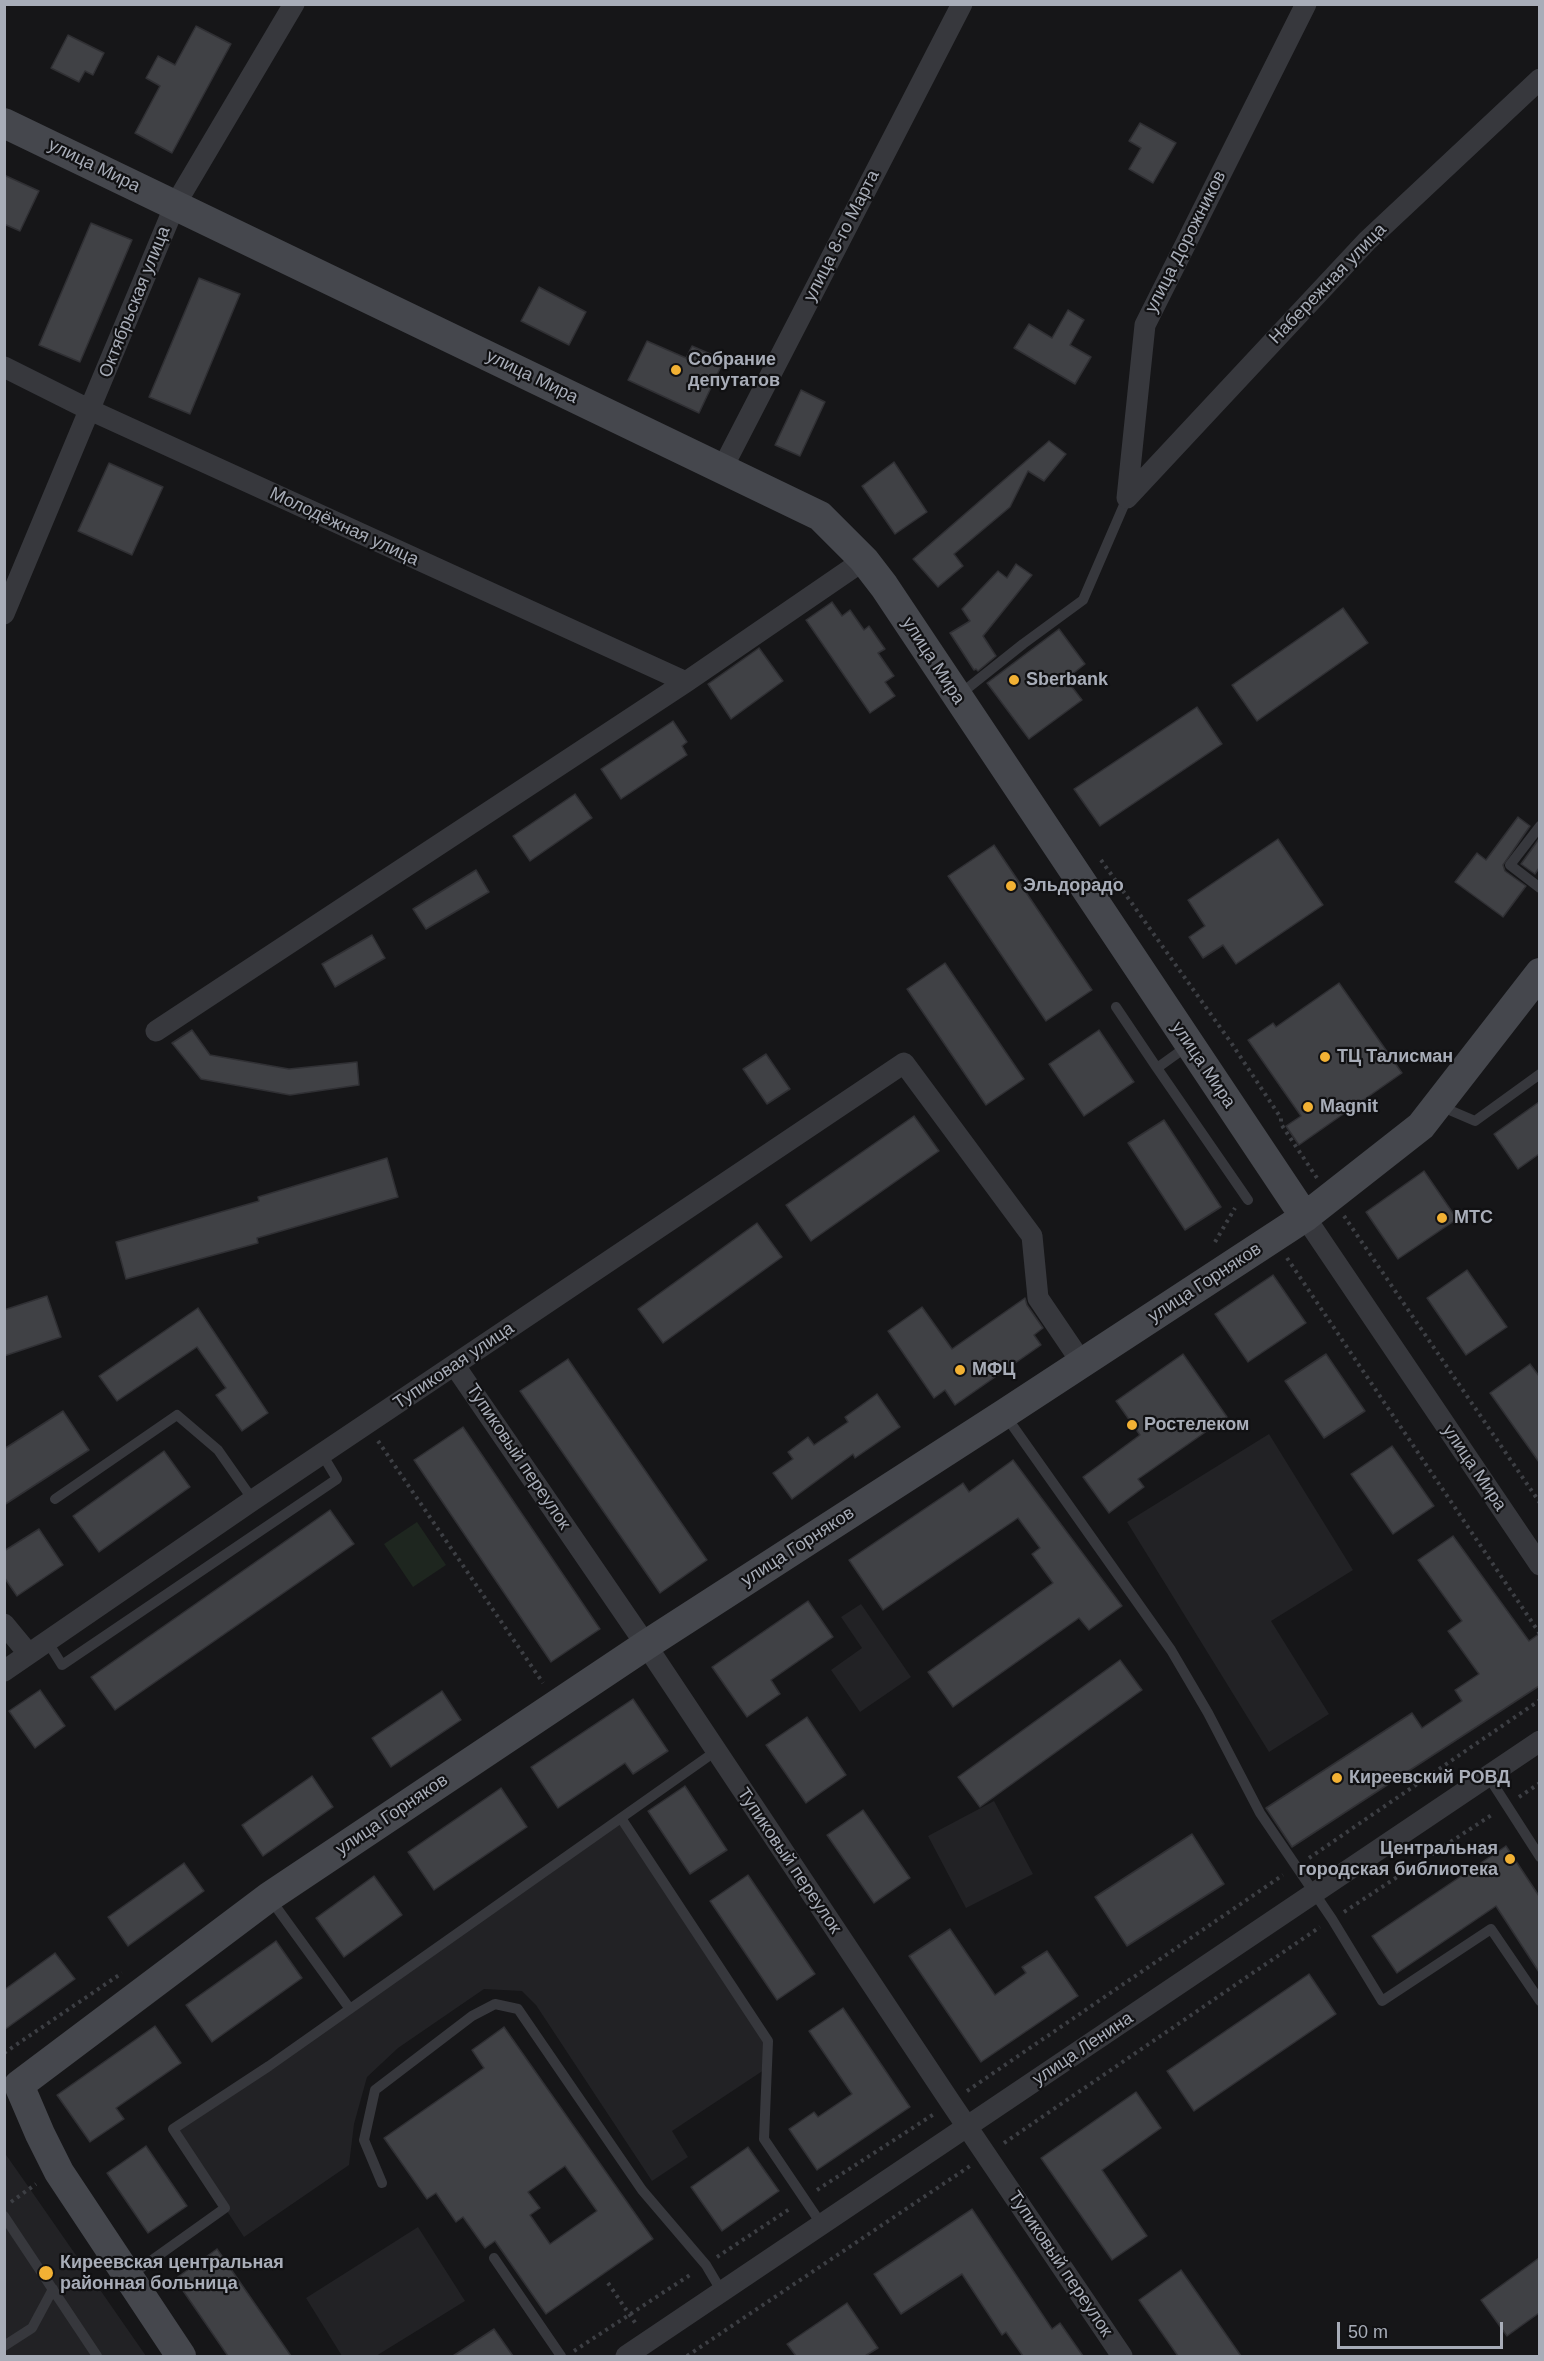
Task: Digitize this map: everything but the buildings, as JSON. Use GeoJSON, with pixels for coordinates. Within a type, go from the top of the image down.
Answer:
{"type":"FeatureCollection","features":[{"type":"Feature","properties":{"kind":"main road","name":"улица Мира"},"geometry":{"type":"LineString","coordinates":[[4,123],[820,516],[864,560],[884,586],[1305,1217]]}},
{"type":"Feature","properties":{"kind":"main road","name":"улица Горняков"},"geometry":{"type":"LineString","coordinates":[[12,2081],[269,1897],[646,1645],[1082,1364],[1305,1217],[1421,1126],[1539,973]]}},
{"type":"Feature","properties":{"kind":"main road"},"geometry":{"type":"LineString","coordinates":[[12,2081],[59,2172],[181,2356]]}},
{"type":"Feature","properties":{"kind":"street","name":"Октябрьская улица"},"geometry":{"type":"LineString","coordinates":[[4,614],[175,205],[294,4]]}},
{"type":"Feature","properties":{"kind":"street","name":"улица 8-го Марта"},"geometry":{"type":"LineString","coordinates":[[722,469],[962,4]]}},
{"type":"Feature","properties":{"kind":"street","name":"улица Дорожников"},"geometry":{"type":"LineString","coordinates":[[1127,498],[1145,325],[1306,4]]}},
{"type":"Feature","properties":{"kind":"street","name":"Набережная улица"},"geometry":{"type":"LineString","coordinates":[[1127,498],[1367,241],[1539,79]]}},
{"type":"Feature","properties":{"kind":"street","name":"Молодёжная улица"},"geometry":{"type":"LineString","coordinates":[[4,367],[90,411],[686,682]]}},
{"type":"Feature","properties":{"kind":"street"},"geometry":{"type":"LineString","coordinates":[[156,1031],[686,682],[864,560]]}},
{"type":"Feature","properties":{"kind":"street","name":"Тупиковая улица"},"geometry":{"type":"LineString","coordinates":[[4,1671],[253,1500],[904,1063],[1032,1236],[1038,1298],[1082,1364]]}},
{"type":"Feature","properties":{"kind":"street","name":"улица Мира"},"geometry":{"type":"LineString","coordinates":[[1305,1217],[1539,1565]]}},
{"type":"Feature","properties":{"kind":"street","name":"Тупиковый переулок"},"geometry":{"type":"LineString","coordinates":[[455,1366],[646,1645],[1122,2356]]}},
{"type":"Feature","properties":{"kind":"street"},"geometry":{"type":"LineString","coordinates":[[4,1624],[28,1653]]}},
{"type":"Feature","properties":{"kind":"street","name":"улица Ленина"},"geometry":{"type":"LineString","coordinates":[[626,2356],[1539,1741]]}},
{"type":"Feature","properties":{"kind":"lane"},"geometry":{"type":"LineString","coordinates":[[957,698],[1023,644],[1083,600],[1127,498]]}},
{"type":"Feature","properties":{"kind":"lane"},"geometry":{"type":"LineString","coordinates":[[1539,826],[1510,866],[1539,888]]}},
{"type":"Feature","properties":{"kind":"lane"},"geometry":{"type":"LineString","coordinates":[[1116,1007],[1248,1200]]}},
{"type":"Feature","properties":{"kind":"lane"},"geometry":{"type":"LineString","coordinates":[[1157,1068],[1189,1045]]}},
{"type":"Feature","properties":{"kind":"lane"},"geometry":{"type":"LineString","coordinates":[[1437,1105],[1475,1120],[1539,1074]]}},
{"type":"Feature","properties":{"kind":"lane"},"geometry":{"type":"LineString","coordinates":[[1004,1414],[1171,1650],[1208,1713],[1260,1813],[1332,1919],[1382,2001],[1491,1929],[1539,2001]]}},
{"type":"Feature","properties":{"kind":"lane"},"geometry":{"type":"LineString","coordinates":[[55,1499],[177,1415],[218,1450],[253,1500]]}},
{"type":"Feature","properties":{"kind":"lane"},"geometry":{"type":"LineString","coordinates":[[47,1641],[62,1665],[337,1479],[322,1454]]}},
{"type":"Feature","properties":{"kind":"lane"},"geometry":{"type":"LineString","coordinates":[[128,2277],[225,2208],[173,2129],[350,2009],[716,1751]]}},
{"type":"Feature","properties":{"kind":"lane"},"geometry":{"type":"LineString","coordinates":[[1488,1776],[1539,1857]]}},
{"type":"Feature","properties":{"kind":"lane"},"geometry":{"type":"LineString","coordinates":[[621,1818],[768,2041],[764,2139],[822,2225]]}},
{"type":"Feature","properties":{"kind":"lane"},"geometry":{"type":"LineString","coordinates":[[269,1897],[350,2009]]}},
{"type":"Feature","properties":{"kind":"lane"},"geometry":{"type":"LineString","coordinates":[[382,2183],[364,2140],[375,2090],[472,2016],[495,2004],[518,2010],[642,2190],[706,2265],[722,2292]]}},
{"type":"Feature","properties":{"kind":"lane"},"geometry":{"type":"LineString","coordinates":[[4,2216],[97,2356]]}},
{"type":"Feature","properties":{"kind":"lane"},"geometry":{"type":"LineString","coordinates":[[494,2258],[561,2356]]}},
{"type":"Feature","properties":{"kind":"lane"},"geometry":{"type":"LineString","coordinates":[[4,2346],[32,2328],[53,2289]]}},
{"type":"Feature","properties":{"kind":"path"},"geometry":{"type":"LineString","coordinates":[[1098,856],[1232,1044],[1281,1118],[1281,1124],[1539,1503]]}},
{"type":"Feature","properties":{"kind":"path"},"geometry":{"type":"LineString","coordinates":[[1273,1238],[1539,1634]]}},
{"type":"Feature","properties":{"kind":"path"},"geometry":{"type":"LineString","coordinates":[[367,1425],[545,1686]]}},
{"type":"Feature","properties":{"kind":"path"},"geometry":{"type":"LineString","coordinates":[[566,2356],[951,2103],[1539,1700]]}},
{"type":"Feature","properties":{"kind":"path"},"geometry":{"type":"LineString","coordinates":[[687,2356],[1332,1919],[1539,1783]]}},
{"type":"Feature","properties":{"kind":"path"},"geometry":{"type":"LineString","coordinates":[[4,2207],[42,2180]]}},
{"type":"Feature","properties":{"kind":"path"},"geometry":{"type":"LineString","coordinates":[[608,2283],[648,2342]]}},
{"type":"Feature","properties":{"kind":"shaded area"},"geometry":{"type":"Polygon","coordinates":[[[1269,1434],[1353,1570],[1271,1621],[1329,1714],[1269,1752],[1127,1522],[1269,1434]]]}},
{"type":"Feature","properties":{"kind":"shaded area"},"geometry":{"type":"Polygon","coordinates":[[[417,1522],[446,1565],[413,1587],[384,1544],[417,1522]]]}},
{"type":"Feature","properties":{"kind":"shaded area"},"geometry":{"type":"Polygon","coordinates":[[[861,1604],[911,1677],[860,1712],[831,1670],[862,1648],[841,1617],[861,1604]]]}},
{"type":"Feature","properties":{"kind":"shaded area"},"geometry":{"type":"Polygon","coordinates":[[[994,1801],[1033,1874],[966,1908],[928,1836],[994,1801]]]}},
{"type":"Feature","properties":{"kind":"shaded area"},"geometry":{"type":"Polygon","coordinates":[[[621,1818],[768,2041],[767,2068],[672,2131],[688,2157],[652,2181],[536,2005],[522,1991],[484,1989],[398,2048],[367,2077],[354,2124],[349,2165],[244,2237],[173,2129],[621,1818]]]}},
{"type":"Feature","properties":{"kind":"shaded area","name":"Киреевская центральная районная больница"},"geometry":{"type":"Polygon","coordinates":[[[4,2152],[30,2189],[146,2356],[5,2356],[4,2152]]]}},
{"type":"Feature","properties":{"kind":"shaded area"},"geometry":{"type":"Polygon","coordinates":[[[418,2227],[465,2301],[376,2356],[342,2356],[306,2298],[418,2227]]]}},
{"type":"Feature","properties":{"kind":"place","name":"Собрание депутатов"},"geometry":{"type":"Point","coordinates":[676,370]}},
{"type":"Feature","properties":{"kind":"place","name":"Sberbank"},"geometry":{"type":"Point","coordinates":[1014,680]}},
{"type":"Feature","properties":{"kind":"place","name":"Эльдорадо"},"geometry":{"type":"Point","coordinates":[1011,886]}},
{"type":"Feature","properties":{"kind":"place","name":"ТЦ Талисман"},"geometry":{"type":"Point","coordinates":[1325,1057]}},
{"type":"Feature","properties":{"kind":"place","name":"Magnit"},"geometry":{"type":"Point","coordinates":[1308,1107]}},
{"type":"Feature","properties":{"kind":"place","name":"МТС"},"geometry":{"type":"Point","coordinates":[1442,1218]}},
{"type":"Feature","properties":{"kind":"place","name":"МФЦ"},"geometry":{"type":"Point","coordinates":[960,1370]}},
{"type":"Feature","properties":{"kind":"place","name":"Ростелеком"},"geometry":{"type":"Point","coordinates":[1132,1425]}},
{"type":"Feature","properties":{"kind":"place","name":"Киреевский РОВД"},"geometry":{"type":"Point","coordinates":[1337,1778]}},
{"type":"Feature","properties":{"kind":"place","name":"Центральная городская библиотека"},"geometry":{"type":"Point","coordinates":[1510,1859]}},
{"type":"Feature","properties":{"kind":"place","name":"Киреевская центральная районная больница"},"geometry":{"type":"Point","coordinates":[46,2273]}}]}
